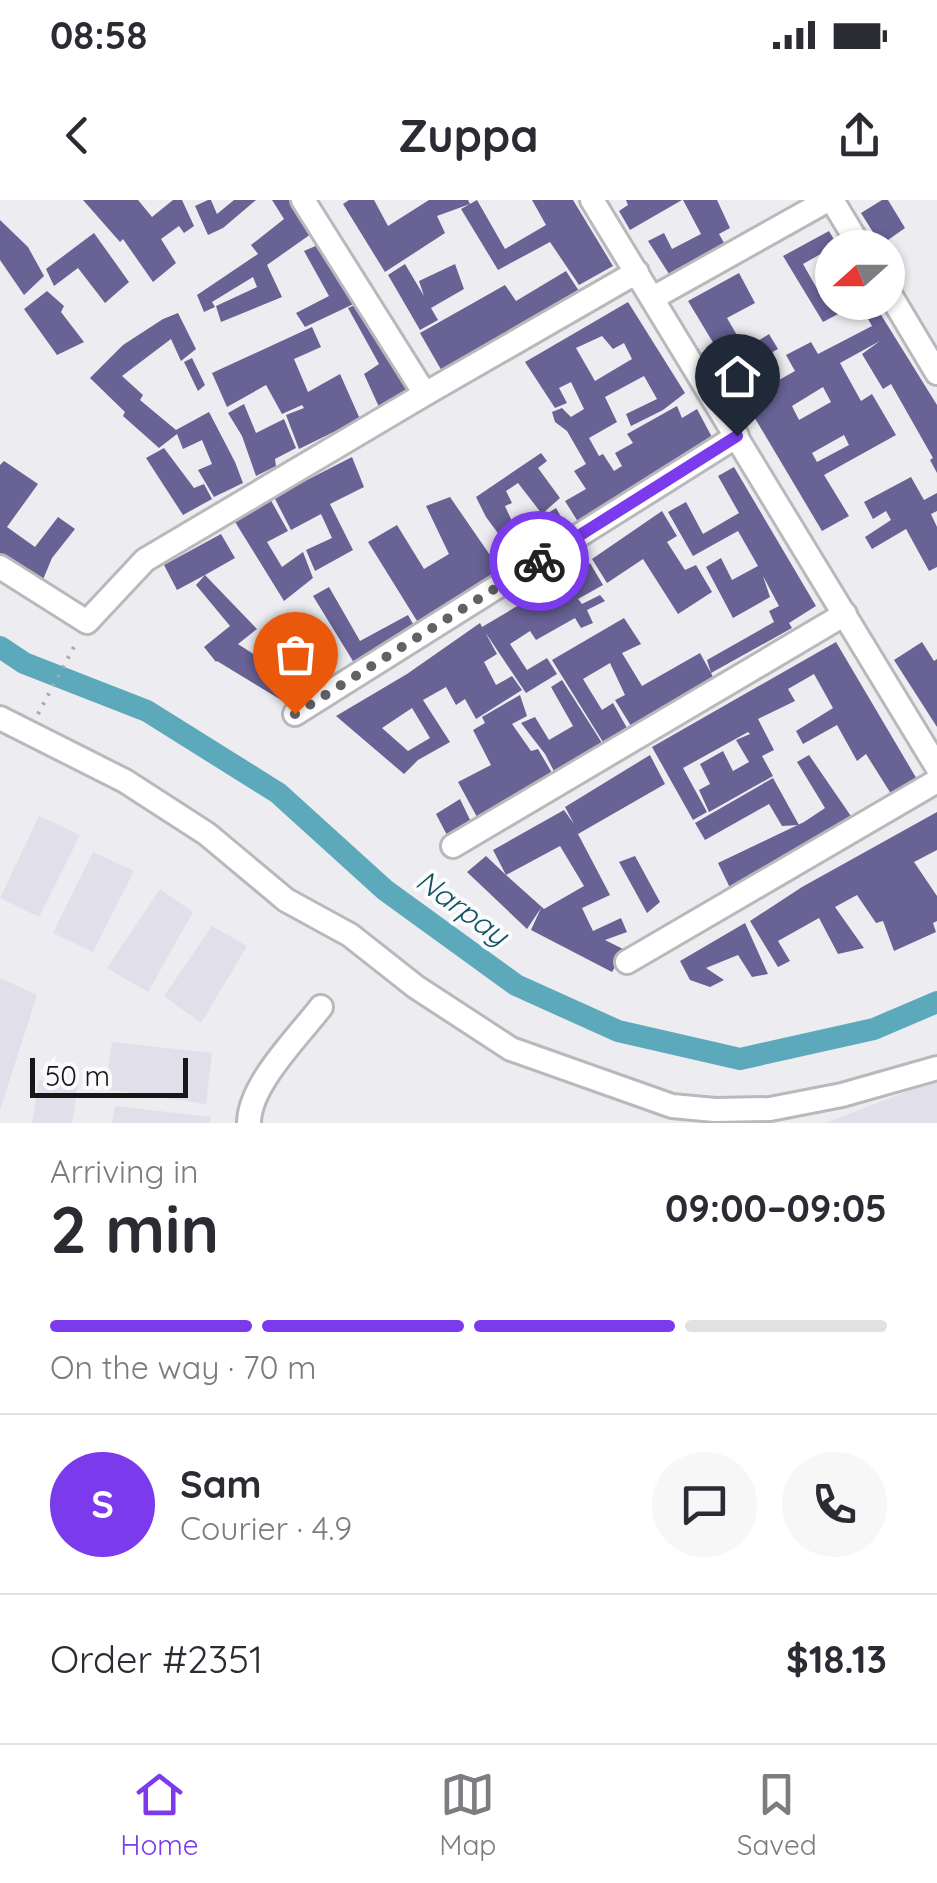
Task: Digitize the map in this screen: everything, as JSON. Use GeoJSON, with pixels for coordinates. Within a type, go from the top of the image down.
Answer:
{"type":"FeatureCollection","features":[{"type":"Feature","properties":{"kind":"street"},"geometry":{"type":"LineString","coordinates":[[303,200],[425,394]]}},
{"type":"Feature","properties":{"kind":"street"},"geometry":{"type":"LineString","coordinates":[[592,200],[937,767]]}},
{"type":"Feature","properties":{"kind":"street"},"geometry":{"type":"LineString","coordinates":[[653,298],[830,200],[849,230]]}},
{"type":"Feature","properties":{"kind":"street"},"geometry":{"type":"LineString","coordinates":[[0,567],[87,622],[145,560],[638,272]]}},
{"type":"Feature","properties":{"kind":"street"},"geometry":{"type":"LineString","coordinates":[[905,319],[937,373]]}},
{"type":"Feature","properties":{"kind":"street"},"geometry":{"type":"LineString","coordinates":[[295,714],[737,436]]}},
{"type":"Feature","properties":{"kind":"street"},"geometry":{"type":"LineString","coordinates":[[453,846],[844,614]]}},
{"type":"Feature","properties":{"kind":"street"},"geometry":{"type":"LineString","coordinates":[[0,718],[126,781],[207,834],[286,900],[350,935],[416,987],[511,1050],[672,1106],[715,1110],[770,1109],[842,1095],[937,1068]]}},
{"type":"Feature","properties":{"kind":"street"},"geometry":{"type":"LineString","coordinates":[[627,962],[937,780]]}},
{"type":"Feature","properties":{"kind":"street"},"geometry":{"type":"LineString","coordinates":[[249,1123],[258,1087],[321,1007]]}},
{"type":"Feature","properties":{"kind":"path"},"geometry":{"type":"LineString","coordinates":[[35,718],[80,634]]}},
{"type":"Feature","properties":{"kind":"shaded area"},"geometry":{"type":"Polygon","coordinates":[[[39,816],[80,835],[39,917],[0,898],[39,816]]]}},
{"type":"Feature","properties":{"kind":"shaded area"},"geometry":{"type":"Polygon","coordinates":[[[93,852],[134,871],[93,952],[53,933],[93,852]]]}},
{"type":"Feature","properties":{"kind":"shaded area"},"geometry":{"type":"Polygon","coordinates":[[[160,889],[193,912],[148,992],[107,968],[160,889]]]}},
{"type":"Feature","properties":{"kind":"shaded area"},"geometry":{"type":"Polygon","coordinates":[[[212,926],[247,946],[201,1023],[164,996],[212,926]]]}},
{"type":"Feature","properties":{"kind":"shaded area"},"geometry":{"type":"Polygon","coordinates":[[[0,978],[37,995],[0,1110],[0,978]]]}},
{"type":"Feature","properties":{"kind":"shaded area"},"geometry":{"type":"Polygon","coordinates":[[[112,1042],[212,1053],[206,1104],[105,1089],[112,1042]]]}},
{"type":"Feature","properties":{"kind":"shaded area"},"geometry":{"type":"Polygon","coordinates":[[[39,1080],[78,1083],[72,1123],[32,1123],[39,1080]]]}},
{"type":"Feature","properties":{"kind":"shaded area"},"geometry":{"type":"Polygon","coordinates":[[[937,1080],[937,1123],[825,1123],[937,1080]]]}},
{"type":"Feature","properties":{"kind":"shaded area"},"geometry":{"type":"Polygon","coordinates":[[[115,1106],[211,1117],[210,1123],[112,1123],[115,1106]]]}},
{"type":"Feature","properties":{"kind":"building"},"geometry":{"type":"Polygon","coordinates":[[[83,200],[138,200],[152,217],[173,200],[182,200],[194,226],[184,233],[179,226],[161,239],[176,263],[153,282],[123,239],[120,242],[83,200]]]}},
{"type":"Feature","properties":{"kind":"building"},"geometry":{"type":"Polygon","coordinates":[[[208,200],[217,214],[234,200],[256,200],[223,228],[208,235],[195,206],[208,200]]]}},
{"type":"Feature","properties":{"kind":"building"},"geometry":{"type":"Polygon","coordinates":[[[272,200],[300,200],[318,229],[267,265],[282,297],[221,322],[216,306],[257,287],[253,277],[212,302],[215,307],[204,312],[197,295],[258,254],[251,245],[284,219],[272,200]]]}},
{"type":"Feature","properties":{"kind":"building"},"geometry":{"type":"Polygon","coordinates":[[[349,200],[374,200],[388,226],[429,200],[468,200],[470,204],[437,216],[445,233],[385,272],[343,204],[349,200]]]}},
{"type":"Feature","properties":{"kind":"building"},"geometry":{"type":"Polygon","coordinates":[[[477,200],[505,249],[546,225],[532,200],[573,200],[613,266],[579,285],[550,242],[498,270],[461,209],[477,200]]]}},
{"type":"Feature","properties":{"kind":"building"},"geometry":{"type":"Polygon","coordinates":[[[626,200],[682,200],[630,230],[619,211],[628,205],[626,200]]]}},
{"type":"Feature","properties":{"kind":"building"},"geometry":{"type":"Polygon","coordinates":[[[683,200],[717,200],[730,228],[719,234],[727,248],[671,277],[648,241],[664,233],[672,249],[701,234],[683,200]]]}},
{"type":"Feature","properties":{"kind":"building"},"geometry":{"type":"Polygon","coordinates":[[[888,200],[905,228],[872,230],[861,213],[888,200]]]}},
{"type":"Feature","properties":{"kind":"building"},"geometry":{"type":"Polygon","coordinates":[[[0,220],[28,247],[44,276],[24,295],[0,260],[0,220]]]}},
{"type":"Feature","properties":{"kind":"building"},"geometry":{"type":"Polygon","coordinates":[[[94,233],[129,282],[105,303],[78,268],[54,286],[46,269],[94,233]]]}},
{"type":"Feature","properties":{"kind":"building"},"geometry":{"type":"Polygon","coordinates":[[[815,239],[815,257],[803,264],[815,285],[815,309],[783,256],[815,239]]]}},
{"type":"Feature","properties":{"kind":"building"},"geometry":{"type":"Polygon","coordinates":[[[327,241],[362,300],[305,327],[296,313],[329,296],[304,251],[327,241]]]}},
{"type":"Feature","properties":{"kind":"building"},"geometry":{"type":"Polygon","coordinates":[[[405,264],[424,296],[419,281],[455,264],[464,289],[431,308],[438,320],[420,330],[388,275],[405,264]]]}},
{"type":"Feature","properties":{"kind":"building"},"geometry":{"type":"Polygon","coordinates":[[[566,271],[579,291],[443,373],[420,333],[505,285],[516,301],[566,271]]]}},
{"type":"Feature","properties":{"kind":"building"},"geometry":{"type":"Polygon","coordinates":[[[739,273],[755,303],[727,318],[745,349],[769,334],[778,349],[732,374],[688,301],[739,273]]]}},
{"type":"Feature","properties":{"kind":"building"},"geometry":{"type":"Polygon","coordinates":[[[47,291],[64,306],[61,312],[84,342],[57,355],[24,309],[47,291]]]}},
{"type":"Feature","properties":{"kind":"building"},"geometry":{"type":"Polygon","coordinates":[[[365,301],[414,389],[379,407],[364,374],[379,364],[348,308],[365,301]]]}},
{"type":"Feature","properties":{"kind":"building"},"geometry":{"type":"Polygon","coordinates":[[[628,302],[685,393],[663,410],[631,426],[626,414],[657,399],[644,376],[605,397],[617,422],[589,438],[599,456],[603,454],[614,471],[622,466],[615,453],[633,443],[627,434],[677,406],[682,418],[697,409],[714,441],[580,525],[565,501],[586,489],[574,471],[586,464],[552,412],[562,408],[571,417],[584,409],[571,382],[559,388],[567,403],[555,408],[525,362],[628,302]],[[602,336],[576,348],[595,381],[632,359],[624,343],[613,349],[602,336]]]}},
{"type":"Feature","properties":{"kind":"building"},"geometry":{"type":"Polygon","coordinates":[[[178,313],[196,349],[181,361],[171,339],[122,376],[143,395],[140,400],[176,430],[209,412],[243,483],[214,497],[198,470],[212,464],[202,440],[183,449],[177,434],[159,448],[123,416],[125,412],[90,378],[123,345],[178,313]]]}},
{"type":"Feature","properties":{"kind":"building"},"geometry":{"type":"Polygon","coordinates":[[[869,320],[884,320],[937,405],[937,473],[930,460],[933,458],[891,384],[883,389],[862,354],[880,341],[840,363],[861,401],[872,394],[896,435],[824,475],[849,516],[822,531],[731,378],[741,371],[754,394],[795,371],[786,355],[811,342],[818,354],[872,326],[869,320]],[[823,387],[792,406],[799,420],[831,402],[823,387]],[[844,435],[812,453],[817,462],[849,445],[844,435]]]}},
{"type":"Feature","properties":{"kind":"building"},"geometry":{"type":"Polygon","coordinates":[[[312,327],[321,347],[294,359],[308,392],[340,374],[360,419],[299,449],[286,415],[304,408],[302,405],[282,414],[266,385],[227,407],[212,373],[312,327]]]}},
{"type":"Feature","properties":{"kind":"building"},"geometry":{"type":"Polygon","coordinates":[[[192,358],[205,385],[198,391],[184,362],[192,358]]]}},
{"type":"Feature","properties":{"kind":"building"},"geometry":{"type":"Polygon","coordinates":[[[244,404],[256,433],[284,419],[296,448],[275,459],[276,466],[256,476],[242,436],[228,413],[244,404]]]}},
{"type":"Feature","properties":{"kind":"building"},"geometry":{"type":"Polygon","coordinates":[[[164,448],[194,488],[204,484],[212,499],[183,515],[146,458],[164,448]]]}},
{"type":"Feature","properties":{"kind":"building"},"geometry":{"type":"Polygon","coordinates":[[[541,453],[547,461],[538,468],[560,498],[542,514],[518,483],[506,491],[512,503],[505,506],[515,528],[503,540],[476,497],[541,453]]]}},
{"type":"Feature","properties":{"kind":"building"},"geometry":{"type":"Polygon","coordinates":[[[352,457],[364,487],[330,504],[353,550],[315,571],[306,550],[332,538],[321,514],[291,530],[274,497],[352,457]]]}},
{"type":"Feature","properties":{"kind":"building"},"geometry":{"type":"Polygon","coordinates":[[[4,461],[38,484],[7,527],[35,547],[58,517],[75,529],[52,558],[42,582],[0,556],[0,465],[4,461]]]}},
{"type":"Feature","properties":{"kind":"building"},"geometry":{"type":"Polygon","coordinates":[[[734,467],[816,606],[789,623],[792,628],[711,673],[707,660],[774,622],[769,611],[779,606],[763,576],[770,597],[733,618],[706,567],[721,558],[732,580],[758,566],[738,531],[693,556],[668,512],[686,502],[703,534],[739,513],[718,476],[734,467]]]}},
{"type":"Feature","properties":{"kind":"building"},"geometry":{"type":"Polygon","coordinates":[[[911,477],[924,500],[937,493],[937,511],[931,514],[937,527],[937,567],[929,571],[906,529],[872,549],[865,537],[891,520],[886,511],[873,519],[864,502],[911,477]]]}},
{"type":"Feature","properties":{"kind":"building"},"geometry":{"type":"Polygon","coordinates":[[[269,497],[288,531],[267,542],[282,567],[303,552],[313,578],[284,601],[232,517],[269,497]]]}},
{"type":"Feature","properties":{"kind":"building"},"geometry":{"type":"Polygon","coordinates":[[[450,497],[503,574],[422,629],[368,542],[397,525],[424,569],[449,554],[426,506],[450,497]]]}},
{"type":"Feature","properties":{"kind":"building"},"geometry":{"type":"Polygon","coordinates":[[[556,508],[571,534],[537,556],[521,530],[556,508]]]}},
{"type":"Feature","properties":{"kind":"building"},"geometry":{"type":"Polygon","coordinates":[[[662,511],[677,536],[667,542],[685,570],[696,565],[712,592],[678,614],[643,559],[607,583],[592,559],[662,511]]]}},
{"type":"Feature","properties":{"kind":"building"},"geometry":{"type":"Polygon","coordinates":[[[221,534],[235,558],[177,590],[164,565],[221,534]]]}},
{"type":"Feature","properties":{"kind":"building"},"geometry":{"type":"Polygon","coordinates":[[[518,534],[530,555],[506,572],[495,557],[510,548],[506,542],[518,534]]]}},
{"type":"Feature","properties":{"kind":"building"},"geometry":{"type":"Polygon","coordinates":[[[590,563],[603,585],[578,599],[582,604],[600,595],[605,601],[587,610],[593,623],[581,628],[575,618],[536,640],[530,631],[510,644],[527,670],[547,658],[557,674],[526,693],[485,632],[497,654],[484,662],[496,685],[512,676],[522,690],[476,719],[465,699],[456,705],[446,687],[423,700],[450,742],[418,760],[404,774],[336,716],[407,674],[480,623],[482,627],[590,563]],[[412,708],[382,728],[408,751],[430,738],[412,708]]]}},
{"type":"Feature","properties":{"kind":"building"},"geometry":{"type":"Polygon","coordinates":[[[205,575],[257,629],[238,644],[308,690],[291,706],[216,662],[204,647],[230,626],[196,585],[205,575]]]}},
{"type":"Feature","properties":{"kind":"building"},"geometry":{"type":"Polygon","coordinates":[[[329,587],[360,641],[408,615],[417,631],[356,666],[313,596],[329,587]]]}},
{"type":"Feature","properties":{"kind":"building"},"geometry":{"type":"Polygon","coordinates":[[[624,618],[641,644],[622,653],[642,686],[700,653],[713,677],[631,726],[615,700],[625,695],[610,663],[583,679],[602,710],[613,703],[627,728],[603,742],[552,660],[624,618]]]}},
{"type":"Feature","properties":{"kind":"building"},"geometry":{"type":"Polygon","coordinates":[[[836,642],[918,781],[893,797],[866,754],[857,761],[837,725],[803,744],[796,731],[833,708],[814,674],[788,689],[795,701],[758,719],[774,750],[762,756],[773,776],[709,812],[699,790],[710,784],[700,764],[723,751],[733,771],[749,762],[736,740],[748,732],[683,768],[707,812],[693,820],[652,747],[836,642]]]}},
{"type":"Feature","properties":{"kind":"building"},"geometry":{"type":"Polygon","coordinates":[[[922,642],[934,661],[937,659],[937,727],[894,660],[922,642]]]}},
{"type":"Feature","properties":{"kind":"building"},"geometry":{"type":"Polygon","coordinates":[[[562,680],[602,743],[565,765],[567,771],[556,775],[521,723],[535,717],[549,740],[573,726],[551,687],[562,680]]]}},
{"type":"Feature","properties":{"kind":"building"},"geometry":{"type":"Polygon","coordinates":[[[520,695],[527,716],[512,724],[531,751],[538,749],[552,773],[477,817],[458,782],[491,765],[473,730],[485,723],[482,717],[520,695]]]}},
{"type":"Feature","properties":{"kind":"building"},"geometry":{"type":"Polygon","coordinates":[[[650,755],[665,784],[578,834],[610,895],[582,908],[593,931],[621,918],[627,932],[605,940],[625,950],[612,972],[531,930],[541,908],[527,929],[467,872],[486,856],[506,875],[493,850],[564,810],[574,824],[565,807],[650,755]],[[560,846],[506,875],[544,909],[584,886],[560,846]]]}},
{"type":"Feature","properties":{"kind":"building"},"geometry":{"type":"Polygon","coordinates":[[[809,755],[855,822],[732,892],[718,863],[825,808],[797,762],[809,755]]]}},
{"type":"Feature","properties":{"kind":"building"},"geometry":{"type":"Polygon","coordinates":[[[773,778],[799,825],[782,826],[769,804],[705,840],[695,823],[773,778]]]}},
{"type":"Feature","properties":{"kind":"building"},"geometry":{"type":"Polygon","coordinates":[[[460,799],[473,826],[449,839],[436,814],[460,799]]]}},
{"type":"Feature","properties":{"kind":"building"},"geometry":{"type":"Polygon","coordinates":[[[937,812],[937,850],[914,862],[937,896],[937,921],[933,923],[936,932],[894,951],[883,921],[876,923],[857,895],[835,907],[864,948],[838,954],[819,918],[778,941],[790,961],[778,967],[750,921],[802,887],[937,812]]]}},
{"type":"Feature","properties":{"kind":"building"},"geometry":{"type":"Polygon","coordinates":[[[635,856],[660,902],[647,913],[619,862],[635,856]]]}},
{"type":"Feature","properties":{"kind":"building"},"geometry":{"type":"Polygon","coordinates":[[[745,923],[768,974],[752,977],[738,955],[706,968],[724,980],[710,987],[690,980],[680,961],[745,923]]]}},
{"type":"Feature","properties":{"kind":"waterway","name":"Narpay"},"geometry":{"type":"LineString","coordinates":[[0,647],[24,663],[147,711],[278,793],[385,890],[516,985],[618,1031],[740,1059],[874,1029],[937,1002]]}},
{"type":"Feature","properties":{"kind":"way so far"},"geometry":{"type":"LineString","coordinates":[[295,714],[539,561]]}},
{"type":"Feature","properties":{"kind":"route"},"geometry":{"type":"LineString","coordinates":[[539,561],[737,436]]}}]}
